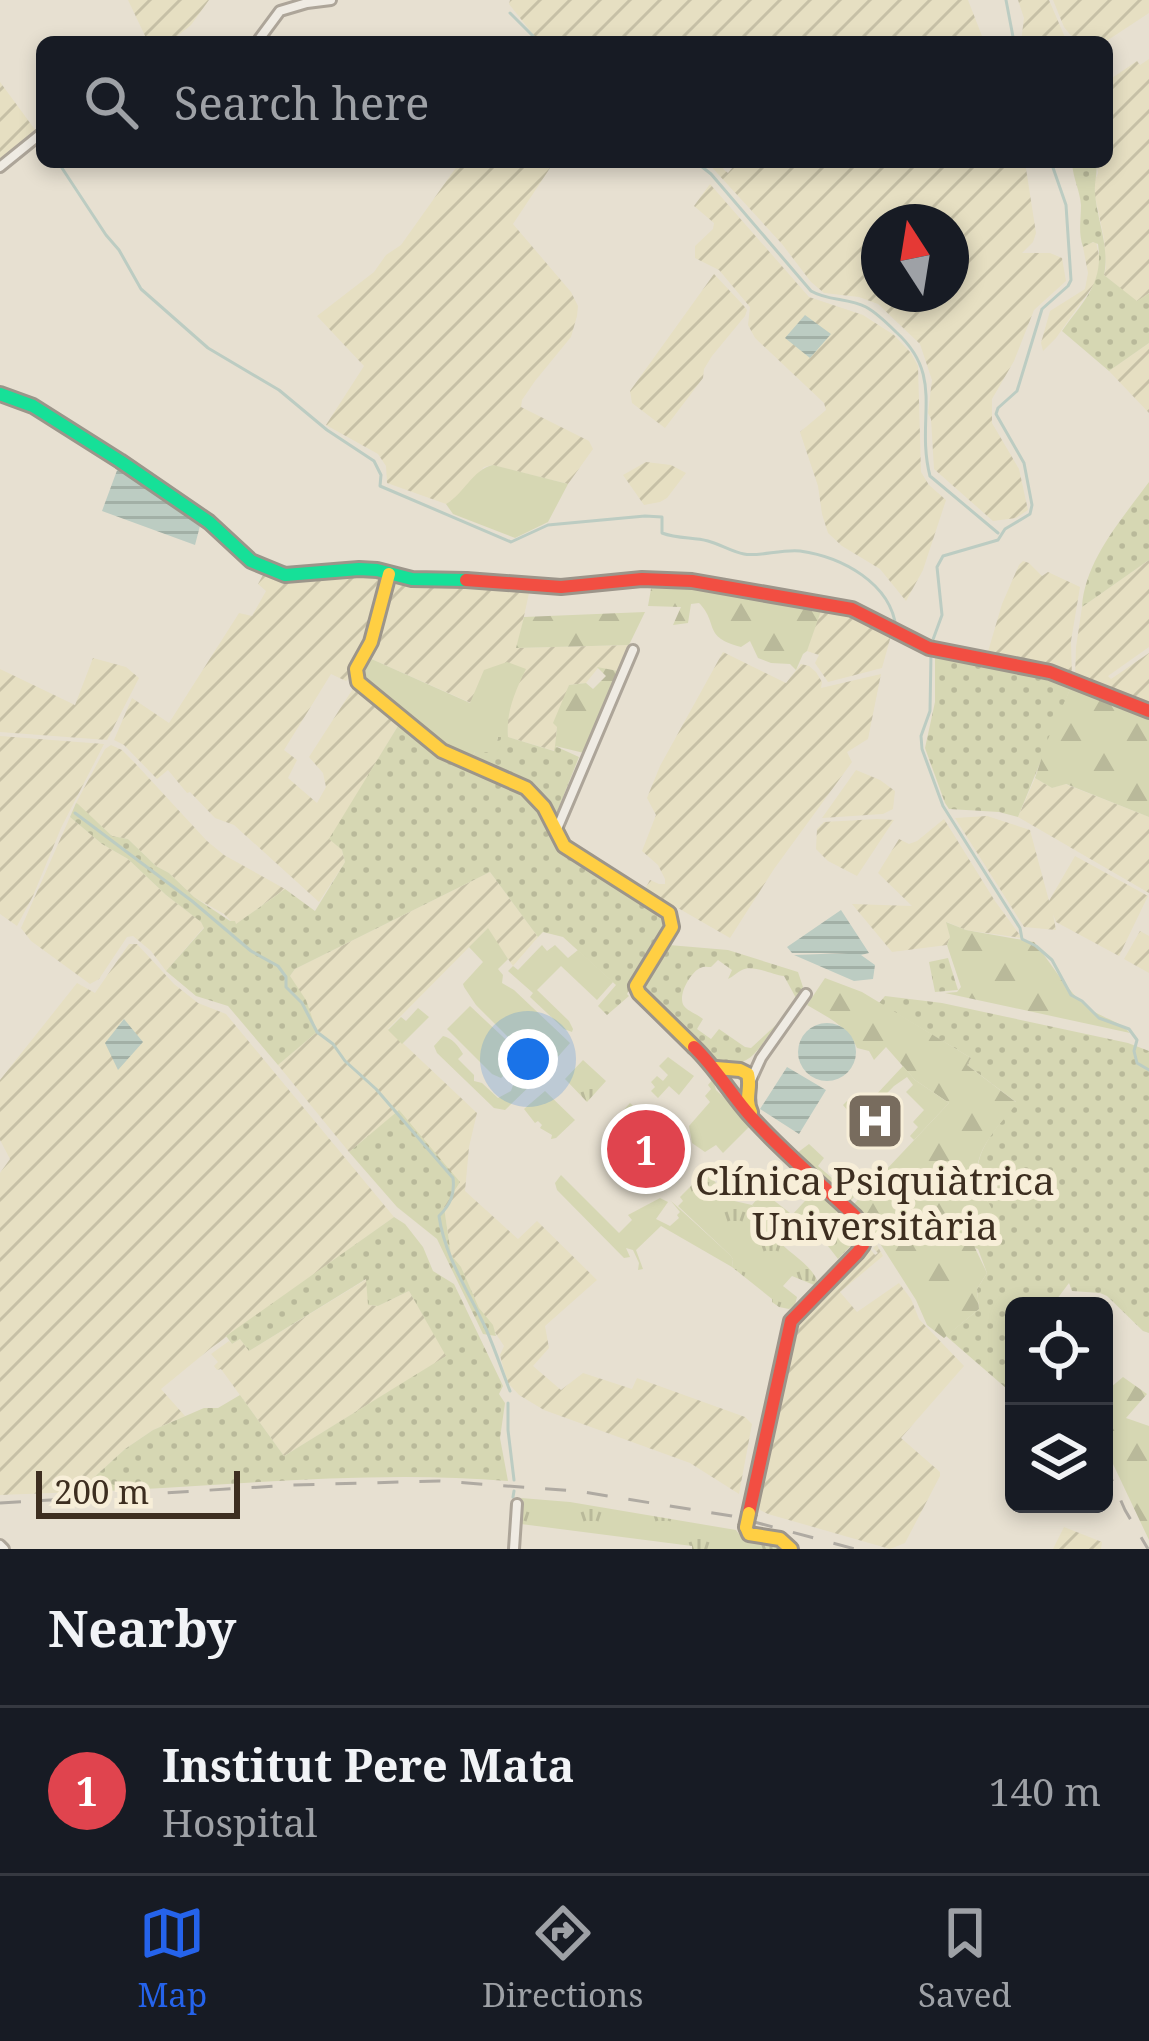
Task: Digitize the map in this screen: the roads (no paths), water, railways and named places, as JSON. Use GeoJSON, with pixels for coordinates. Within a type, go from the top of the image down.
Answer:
{"type":"FeatureCollection","features":[{"type":"Feature","properties":{"kind":"street"},"geometry":{"type":"LineString","coordinates":[[261,36],[280,11],[331,0]]}},
{"type":"Feature","properties":{"kind":"street"},"geometry":{"type":"LineString","coordinates":[[0,167],[36,139]]}},
{"type":"Feature","properties":{"kind":"street"},"geometry":{"type":"LineString","coordinates":[[0,394],[32,406],[121,461],[209,522],[251,561],[285,575],[359,569],[428,580],[561,586],[663,578],[852,609],[928,648],[1049,672],[1149,711]]}},
{"type":"Feature","properties":{"kind":"street"},"geometry":{"type":"LineString","coordinates":[[389,574],[370,642],[356,669],[358,682],[442,751],[526,788],[544,807],[564,846],[669,913],[672,927],[636,986],[639,993],[716,1068],[739,1083],[756,1121],[862,1224],[866,1234],[857,1253],[791,1321],[747,1520],[749,1534],[780,1539],[791,1549]]}},
{"type":"Feature","properties":{"kind":"street"},"geometry":{"type":"LineString","coordinates":[[557,830],[632,650]]}},
{"type":"Feature","properties":{"kind":"street"},"geometry":{"type":"LineString","coordinates":[[739,1083],[806,994]]}},
{"type":"Feature","properties":{"kind":"street"},"geometry":{"type":"LineString","coordinates":[[514,1549],[517,1504]]}},
{"type":"Feature","properties":{"kind":"waterway"},"geometry":{"type":"LineString","coordinates":[[1006,0],[1013,36]]}},
{"type":"Feature","properties":{"kind":"waterway"},"geometry":{"type":"LineString","coordinates":[[510,13],[533,36]]}},
{"type":"Feature","properties":{"kind":"waterway"},"geometry":{"type":"LineString","coordinates":[[62,168],[141,289],[208,348],[279,390],[374,461],[380,486],[511,542],[548,525],[645,516],[662,517],[662,533],[708,541],[744,554],[816,554],[848,566],[875,585],[896,628]]}},
{"type":"Feature","properties":{"kind":"waterway"},"geometry":{"type":"LineString","coordinates":[[704,168],[811,291],[866,307],[911,349],[925,382],[930,476],[998,533]]}},
{"type":"Feature","properties":{"kind":"waterway"},"geometry":{"type":"LineString","coordinates":[[931,645],[942,615],[937,567],[943,556],[998,540],[1005,529],[1030,514],[1024,463],[996,414],[1017,391],[1042,309],[1071,280],[1066,205],[1053,168]]}},
{"type":"Feature","properties":{"kind":"waterway"},"geometry":{"type":"LineString","coordinates":[[931,654],[930,711],[921,736],[922,749],[943,806],[1020,928],[1022,939],[1052,960],[1071,995],[1099,1018],[1129,1029],[1137,1040],[1137,1063],[1149,1070]]}},
{"type":"Feature","properties":{"kind":"waterway"},"geometry":{"type":"LineString","coordinates":[[75,813],[251,951],[278,966],[286,987],[302,1003],[317,1032],[376,1089],[453,1178],[451,1199],[439,1216],[442,1231],[510,1391]]}},
{"type":"Feature","properties":{"kind":"waterway"},"geometry":{"type":"LineString","coordinates":[[508,1403],[514,1480]]}},
{"type":"Feature","properties":{"kind":"waterway"},"geometry":{"type":"LineString","coordinates":[[513,1497],[514,1491]]}},
{"type":"Feature","properties":{"kind":"railway"},"geometry":{"type":"LineString","coordinates":[[0,1503],[439,1481],[577,1491],[732,1516],[855,1549]]}},
{"type":"Feature","properties":{"kind":"railway"},"geometry":{"type":"LineString","coordinates":[[1113,1483],[1148,1549]]}},
{"type":"Feature","properties":{"kind":"place","name":"Clínica Psiquiàtrica Universitària"},"geometry":{"type":"Point","coordinates":[875,1121]}},
{"type":"Feature","properties":{"kind":"place","name":"Institut Pere Mata"},"geometry":{"type":"Point","coordinates":[646,1149]}}]}
